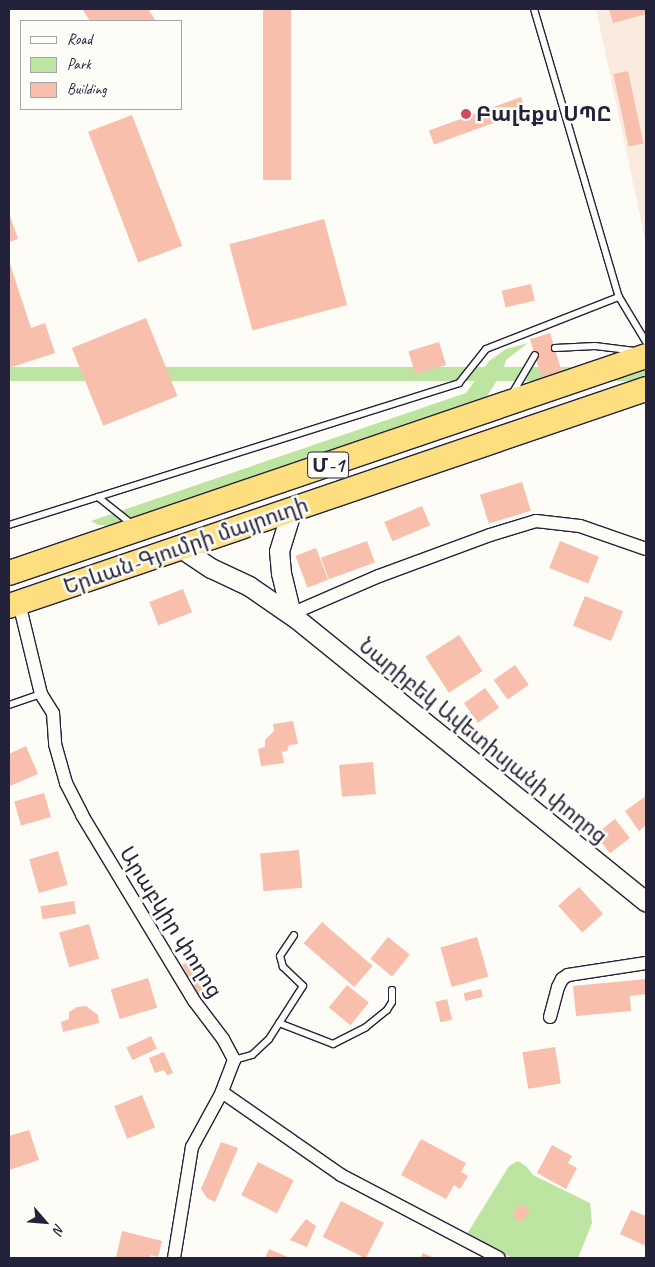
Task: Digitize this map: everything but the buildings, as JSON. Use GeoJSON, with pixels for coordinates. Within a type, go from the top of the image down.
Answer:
{"type":"FeatureCollection","features":[{"type":"Feature","properties":{"kind":"highway","name":"Երևան-Գյումրի մայրուղի"},"geometry":{"type":"LineString","coordinates":[[9,572],[505,406],[646,354]]}},
{"type":"Feature","properties":{"kind":"highway","name":"Երևան-Գյումրի մայրուղի"},"geometry":{"type":"LineString","coordinates":[[14,605],[646,388]]}},
{"type":"Feature","properties":{"kind":"street"},"geometry":{"type":"LineString","coordinates":[[292,510],[279,551],[281,573],[290,614],[379,576],[490,534],[536,521],[580,526],[646,549]]}},
{"type":"Feature","properties":{"kind":"street","name":"Նարիբեկ Ավետիսյանի փողոց"},"geometry":{"type":"LineString","coordinates":[[181,548],[211,568],[249,586],[290,614],[646,902]]}},
{"type":"Feature","properties":{"kind":"street","name":"Արաբկիր փողոց"},"geometry":{"type":"LineString","coordinates":[[14,605],[41,694],[53,713],[55,744],[66,783],[82,815],[195,1002],[223,1039],[234,1060]]}},
{"type":"Feature","properties":{"kind":"street"},"geometry":{"type":"LineString","coordinates":[[550,1017],[558,987],[562,979],[568,975],[646,962]]}},
{"type":"Feature","properties":{"kind":"street"},"geometry":{"type":"LineString","coordinates":[[174,1258],[192,1147],[222,1092],[234,1060]]}},
{"type":"Feature","properties":{"kind":"street"},"geometry":{"type":"LineString","coordinates":[[222,1092],[341,1175],[499,1258]]}},
{"type":"Feature","properties":{"kind":"lane"},"geometry":{"type":"LineString","coordinates":[[534,9],[619,297],[646,342]]}},
{"type":"Feature","properties":{"kind":"lane"},"geometry":{"type":"LineString","coordinates":[[9,525],[459,383],[486,349],[619,297]]}},
{"type":"Feature","properties":{"kind":"lane"},"geometry":{"type":"LineString","coordinates":[[554,348],[595,346],[646,354]]}},
{"type":"Feature","properties":{"kind":"lane"},"geometry":{"type":"LineString","coordinates":[[505,406],[535,355]]}},
{"type":"Feature","properties":{"kind":"lane"},"geometry":{"type":"LineString","coordinates":[[98,497],[138,529]]}},
{"type":"Feature","properties":{"kind":"lane"},"geometry":{"type":"LineString","coordinates":[[9,705],[41,694]]}},
{"type":"Feature","properties":{"kind":"lane"},"geometry":{"type":"LineString","coordinates":[[234,1060],[252,1056],[269,1039],[303,986],[283,967],[280,956],[294,935]]}},
{"type":"Feature","properties":{"kind":"lane"},"geometry":{"type":"LineString","coordinates":[[279,1023],[333,1044],[366,1027],[387,1010],[392,1002],[392,990]]}},
{"type":"Feature","properties":{"kind":"shaded area"},"geometry":{"type":"Polygon","coordinates":[[[596,9],[646,9],[646,244],[596,9]]]}},
{"type":"Feature","properties":{"kind":"green space"},"geometry":{"type":"Polygon","coordinates":[[[528,343],[506,360],[503,371],[482,404],[114,526],[98,525],[91,521],[466,393],[489,361],[506,349],[528,343]]]}},
{"type":"Feature","properties":{"kind":"green space"},"geometry":{"type":"Polygon","coordinates":[[[9,367],[646,367],[646,381],[9,381],[9,367]]]}},
{"type":"Feature","properties":{"kind":"green space"},"geometry":{"type":"Polygon","coordinates":[[[518,1161],[527,1167],[533,1175],[590,1203],[592,1223],[578,1258],[512,1258],[467,1234],[509,1166],[518,1161]]]}},
{"type":"Feature","properties":{"kind":"place","name":"Բալեքս ՍՊԸ"},"geometry":{"type":"Point","coordinates":[466,114]}}]}
